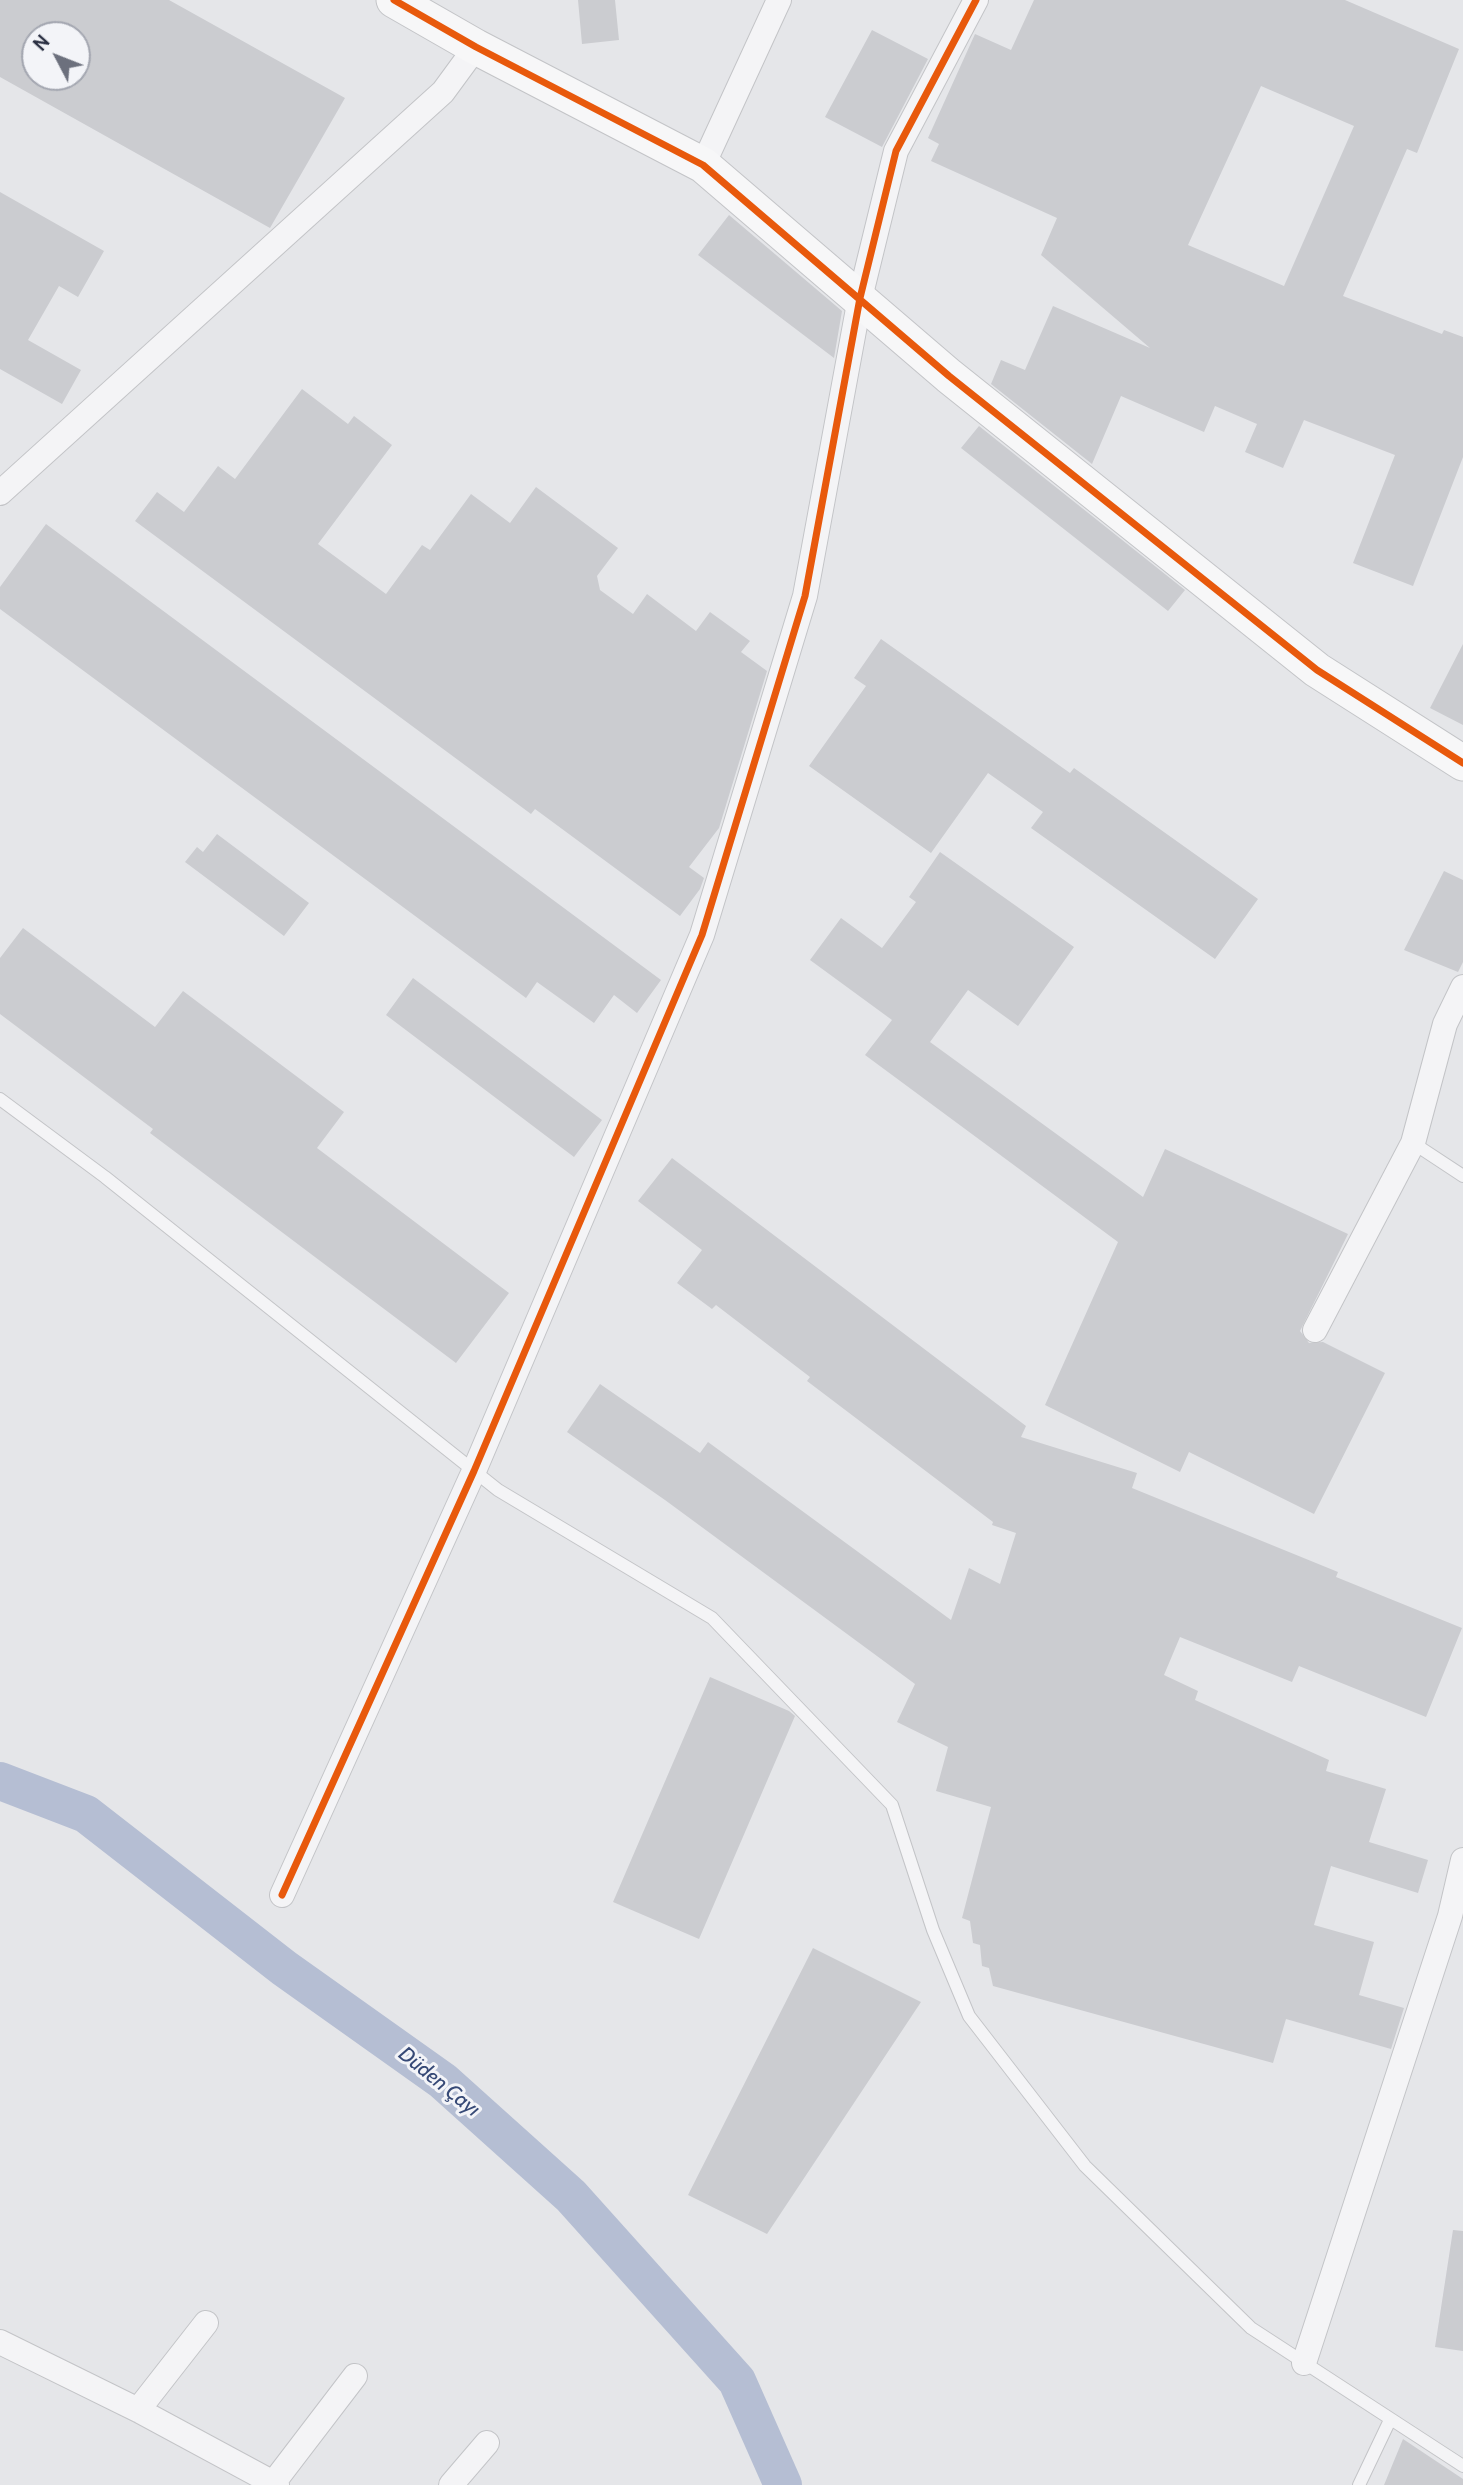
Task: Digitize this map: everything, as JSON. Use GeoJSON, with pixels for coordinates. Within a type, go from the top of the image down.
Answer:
{"type":"FeatureCollection","features":[{"type":"Feature","properties":{"kind":"street"},"geometry":{"type":"LineString","coordinates":[[394,0],[476,47],[703,165],[949,376],[1317,670],[1463,763]]}},
{"type":"Feature","properties":{"kind":"street"},"geometry":{"type":"LineString","coordinates":[[703,165],[779,0]]}},
{"type":"Feature","properties":{"kind":"street"},"geometry":{"type":"LineString","coordinates":[[282,1895],[474,1471],[702,935],[805,596],[860,298],[896,151],[976,0]]}},
{"type":"Feature","properties":{"kind":"street"},"geometry":{"type":"LineString","coordinates":[[0,493],[443,92],[476,47]]}},
{"type":"Feature","properties":{"kind":"street"},"geometry":{"type":"LineString","coordinates":[[1315,1330],[1413,1143],[1446,1024],[1463,987]]}},
{"type":"Feature","properties":{"kind":"street"},"geometry":{"type":"LineString","coordinates":[[1304,2363],[1450,1916],[1463,1860]]}},
{"type":"Feature","properties":{"kind":"street"},"geometry":{"type":"LineString","coordinates":[[138,2410],[206,2323]]}},
{"type":"Feature","properties":{"kind":"street"},"geometry":{"type":"LineString","coordinates":[[0,2342],[138,2410],[275,2483],[355,2376]]}},
{"type":"Feature","properties":{"kind":"street"},"geometry":{"type":"LineString","coordinates":[[451,2485],[487,2442]]}},
{"type":"Feature","properties":{"kind":"lane"},"geometry":{"type":"LineString","coordinates":[[0,1099],[105,1177],[498,1490],[712,1618],[892,1805],[933,1930],[969,2016],[1085,2166],[1251,2328],[1463,2466]]}},
{"type":"Feature","properties":{"kind":"lane"},"geometry":{"type":"LineString","coordinates":[[1413,1143],[1463,1176]]}},
{"type":"Feature","properties":{"kind":"lane"},"geometry":{"type":"LineString","coordinates":[[1359,2485],[1390,2420]]}},
{"type":"Feature","properties":{"kind":"building"},"geometry":{"type":"Polygon","coordinates":[[[0,0],[169,0],[345,98],[270,228],[25,91],[91,91],[91,21],[21,21],[21,89],[0,77],[0,0]]]}},
{"type":"Feature","properties":{"kind":"building"},"geometry":{"type":"Polygon","coordinates":[[[578,0],[615,0],[619,40],[582,44],[578,0]]]}},
{"type":"Feature","properties":{"kind":"building"},"geometry":{"type":"Polygon","coordinates":[[[1034,0],[1345,0],[1459,49],[1417,153],[1407,149],[1343,296],[1442,334],[1444,330],[1463,337],[1463,457],[1413,586],[1353,563],[1395,455],[1304,420],[1283,468],[1245,452],[1257,424],[1215,406],[1204,432],[1121,396],[1092,464],[991,384],[1001,360],[1025,370],[1053,306],[1150,348],[1041,255],[1057,218],[931,161],[939,144],[928,138],[975,34],[1011,50],[1034,0]],[[1261,86],[1188,245],[1284,286],[1354,126],[1261,86]]]}},
{"type":"Feature","properties":{"kind":"building"},"geometry":{"type":"Polygon","coordinates":[[[872,30],[928,59],[882,147],[825,117],[872,30]]]}},
{"type":"Feature","properties":{"kind":"building"},"geometry":{"type":"Polygon","coordinates":[[[0,192],[104,251],[78,297],[59,286],[28,340],[81,370],[62,404],[0,369],[0,192]]]}},
{"type":"Feature","properties":{"kind":"building"},"geometry":{"type":"Polygon","coordinates":[[[729,215],[842,311],[834,358],[698,255],[729,215]]]}},
{"type":"Feature","properties":{"kind":"building"},"geometry":{"type":"Polygon","coordinates":[[[302,389],[348,424],[354,416],[392,445],[318,544],[386,594],[422,545],[430,550],[471,494],[510,523],[536,487],[618,548],[597,576],[600,590],[633,614],[647,594],[696,631],[710,612],[750,641],[741,652],[767,671],[719,828],[689,867],[704,878],[700,889],[680,916],[535,809],[531,814],[135,521],[157,492],[184,512],[218,466],[235,479],[302,389]]]}},
{"type":"Feature","properties":{"kind":"building"},"geometry":{"type":"Polygon","coordinates":[[[979,426],[1185,590],[1168,611],[961,448],[979,426]]]}},
{"type":"Feature","properties":{"kind":"building"},"geometry":{"type":"Polygon","coordinates":[[[46,524],[661,980],[637,1013],[614,995],[594,1023],[537,982],[526,998],[0,609],[0,587],[46,524]]]}},
{"type":"Feature","properties":{"kind":"building"},"geometry":{"type":"Polygon","coordinates":[[[881,639],[1070,773],[1074,768],[1258,899],[1215,959],[1031,828],[1043,812],[988,773],[931,853],[809,766],[866,686],[854,678],[881,639]]]}},
{"type":"Feature","properties":{"kind":"building"},"geometry":{"type":"Polygon","coordinates":[[[1463,644],[1463,725],[1430,708],[1463,644]]]}},
{"type":"Feature","properties":{"kind":"building"},"geometry":{"type":"Polygon","coordinates":[[[217,834],[309,903],[284,936],[185,862],[197,847],[203,852],[217,834]]]}},
{"type":"Feature","properties":{"kind":"building"},"geometry":{"type":"Polygon","coordinates":[[[940,852],[1074,947],[1018,1026],[968,990],[930,1042],[1143,1197],[1165,1149],[1348,1234],[1300,1331],[1309,1343],[1323,1342],[1385,1373],[1314,1514],[1189,1452],[1180,1472],[1045,1405],[1118,1242],[865,1055],[892,1020],[810,960],[841,918],[882,948],[916,902],[909,897],[940,852]]]}},
{"type":"Feature","properties":{"kind":"building"},"geometry":{"type":"Polygon","coordinates":[[[1444,871],[1463,880],[1463,962],[1458,972],[1404,950],[1444,871]]]}},
{"type":"Feature","properties":{"kind":"building"},"geometry":{"type":"Polygon","coordinates":[[[23,928],[155,1027],[183,991],[344,1112],[317,1148],[509,1293],[456,1363],[150,1133],[153,1129],[0,1014],[0,958],[23,928]]]}},
{"type":"Feature","properties":{"kind":"building"},"geometry":{"type":"Polygon","coordinates":[[[413,978],[602,1120],[574,1157],[386,1015],[413,978]]]}},
{"type":"Feature","properties":{"kind":"building"},"geometry":{"type":"Polygon","coordinates":[[[672,1158],[1026,1426],[1021,1437],[1137,1473],[1132,1488],[1338,1572],[1336,1577],[1462,1628],[1426,1717],[1299,1666],[1292,1682],[1180,1637],[1164,1675],[1198,1691],[1195,1700],[1329,1760],[1326,1771],[1386,1789],[1369,1842],[1428,1860],[1418,1893],[1331,1866],[1314,1925],[1374,1942],[1359,1995],[1404,2008],[1391,2049],[1286,2019],[1273,2063],[993,1986],[989,1968],[982,1966],[980,1945],[973,1943],[970,1921],[962,1918],[991,1807],[936,1791],[948,1747],[897,1722],[915,1684],[665,1500],[567,1432],[600,1384],[700,1453],[708,1442],[951,1620],[969,1568],[1000,1584],[1016,1533],[992,1525],[993,1522],[807,1381],[810,1377],[716,1305],[712,1309],[677,1283],[702,1250],[638,1201],[672,1158]]]}},
{"type":"Feature","properties":{"kind":"building"},"geometry":{"type":"Polygon","coordinates":[[[710,1677],[795,1716],[699,1939],[613,1902],[710,1677]]]}},
{"type":"Feature","properties":{"kind":"building"},"geometry":{"type":"Polygon","coordinates":[[[813,1948],[921,2002],[767,2234],[688,2195],[813,1948]]]}},
{"type":"Feature","properties":{"kind":"building"},"geometry":{"type":"Polygon","coordinates":[[[1453,2230],[1463,2231],[1463,2351],[1435,2347],[1453,2230]]]}},
{"type":"Feature","properties":{"kind":"building"},"geometry":{"type":"Polygon","coordinates":[[[1403,2439],[1463,2479],[1463,2485],[1384,2485],[1403,2439]]]}},
{"type":"Feature","properties":{"kind":"waterway","name":"Düden Çayı"},"geometry":{"type":"LineString","coordinates":[[0,1781],[86,1814],[284,1968],[443,2081],[571,2196],[737,2381],[783,2485]]}},
{"type":"Feature","properties":{"kind":"cycle path"},"geometry":{"type":"LineString","coordinates":[[394,0],[476,47],[703,165],[949,376],[1317,670],[1463,763]]}},
{"type":"Feature","properties":{"kind":"cycle path"},"geometry":{"type":"LineString","coordinates":[[282,1895],[474,1471],[702,935],[805,596],[860,298],[896,151],[976,0]]}}]}
